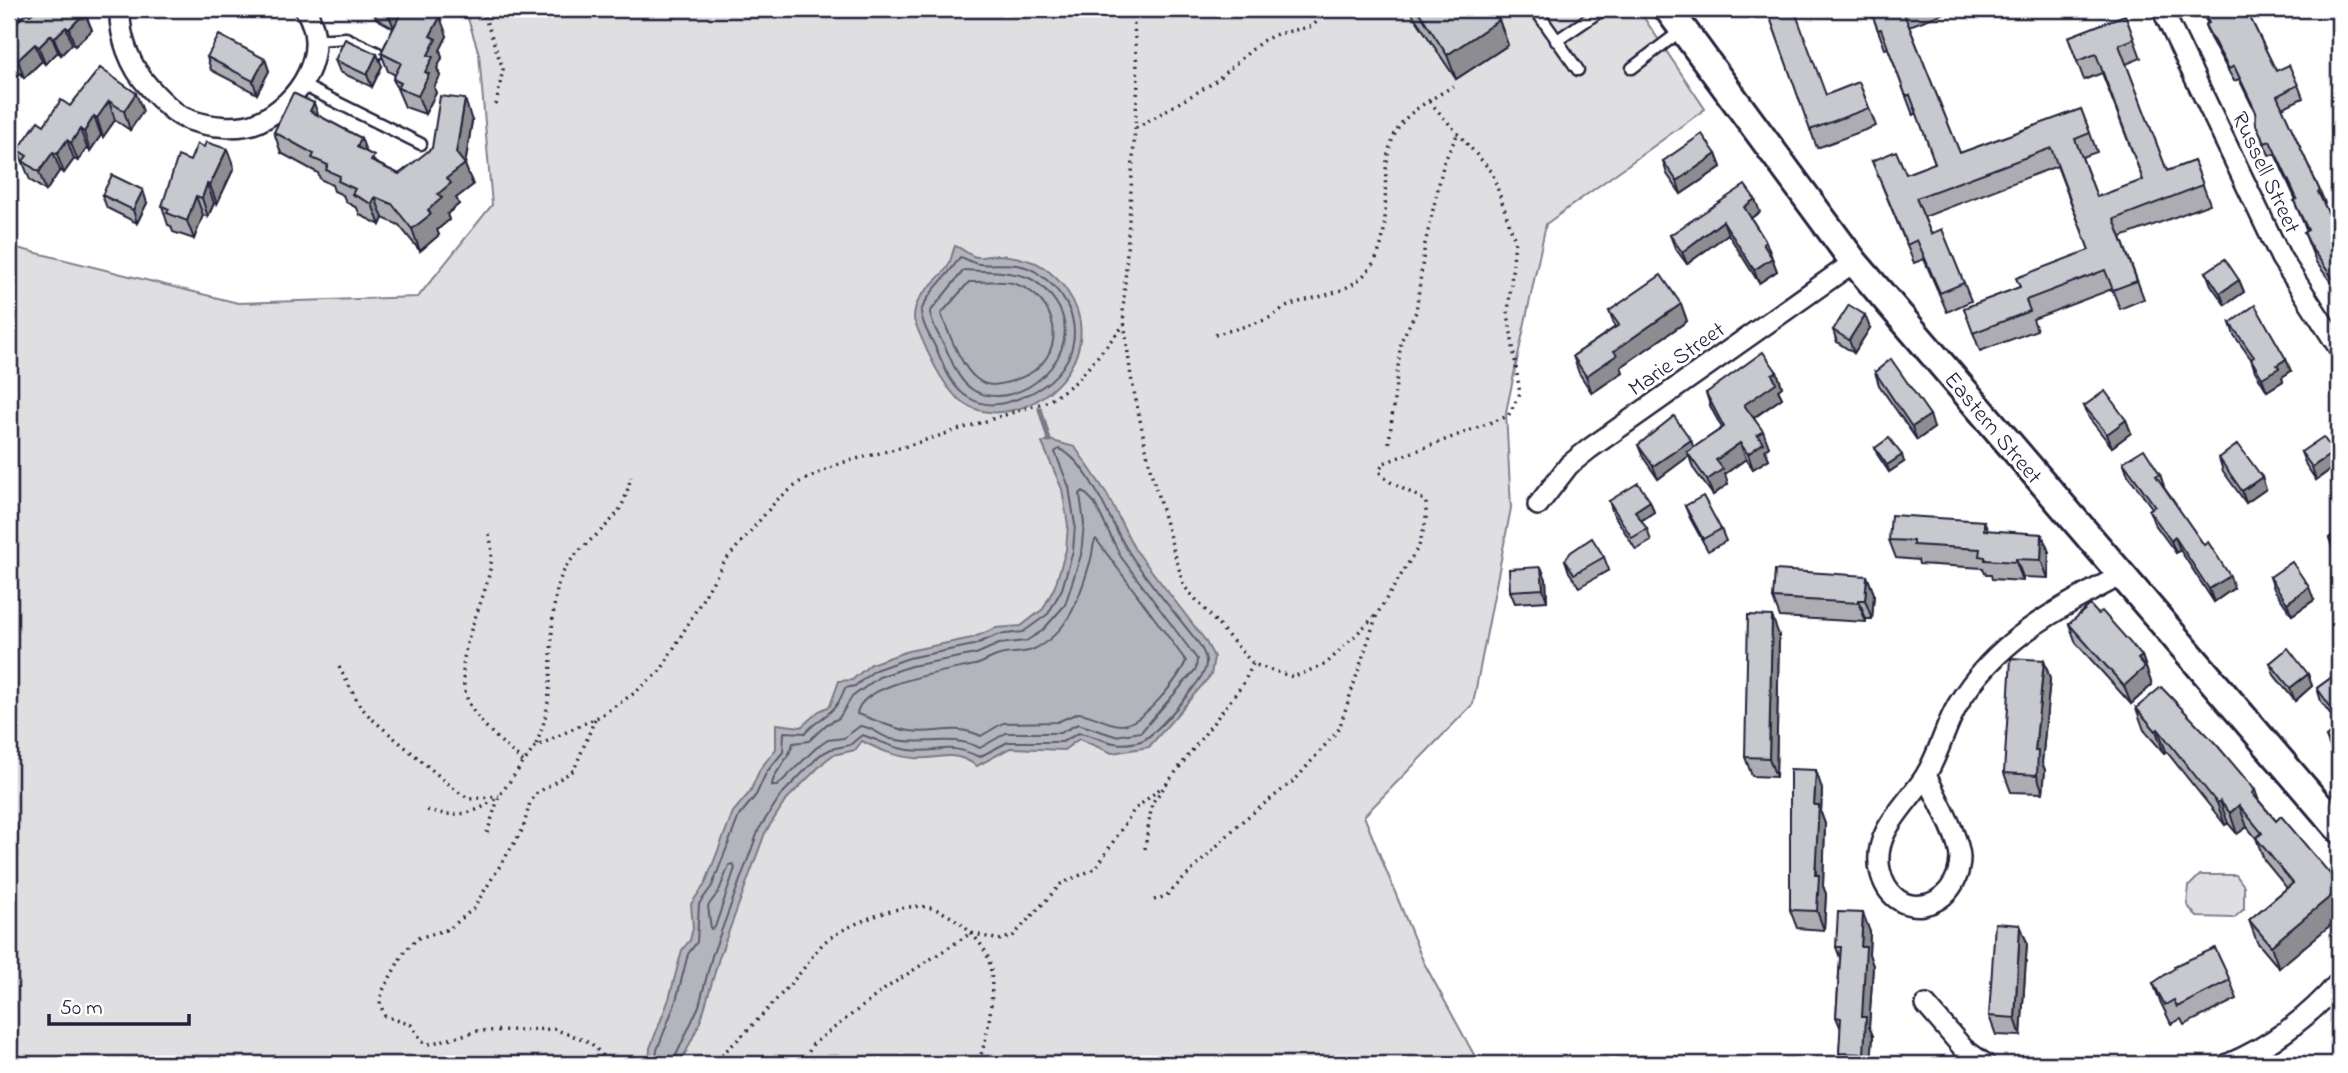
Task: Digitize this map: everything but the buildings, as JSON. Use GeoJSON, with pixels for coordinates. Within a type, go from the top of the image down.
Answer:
{"type":"FeatureCollection","features":[{"type":"Feature","properties":{"kind":"street"},"geometry":{"type":"LineString","coordinates":[[120,9],[127,51],[140,77],[187,120],[229,127],[257,123],[289,102],[302,85],[313,62],[315,40],[305,9]]}},
{"type":"Feature","properties":{"kind":"street","name":"Russell Street"},"geometry":{"type":"LineString","coordinates":[[2162,9],[2281,258],[2337,341]]}},
{"type":"Feature","properties":{"kind":"street","name":"Eastern Street"},"geometry":{"type":"LineString","coordinates":[[1676,19],[1854,262],[2339,829]]}},
{"type":"Feature","properties":{"kind":"street","name":"Marie Street"},"geometry":{"type":"LineString","coordinates":[[1538,505],[1569,465],[1589,449],[1854,262]]}},
{"type":"Feature","properties":{"kind":"street"},"geometry":{"type":"LineString","coordinates":[[1926,775],[1952,828],[1960,856],[1956,879],[1941,900],[1914,907],[1904,903],[1888,888],[1882,878],[1878,855],[1886,829],[1926,775],[1956,708],[1999,651],[2051,612],[2120,576]]}},
{"type":"Feature","properties":{"kind":"street"},"geometry":{"type":"LineString","coordinates":[[2228,1064],[2263,1047],[2306,1016],[2339,982]]}},
{"type":"Feature","properties":{"kind":"street"},"geometry":{"type":"LineString","coordinates":[[1926,1005],[1964,1048],[1985,1064]]}},
{"type":"Feature","properties":{"kind":"lane"},"geometry":{"type":"LineString","coordinates":[[1535,9],[1578,70]]}},
{"type":"Feature","properties":{"kind":"lane"},"geometry":{"type":"LineString","coordinates":[[1556,41],[1603,9]]}},
{"type":"Feature","properties":{"kind":"lane"},"geometry":{"type":"LineString","coordinates":[[1632,68],[1676,19]]}},
{"type":"Feature","properties":{"kind":"lane"},"geometry":{"type":"LineString","coordinates":[[315,40],[335,36],[346,38],[378,53]]}},
{"type":"Feature","properties":{"kind":"lane"},"geometry":{"type":"LineString","coordinates":[[302,85],[421,145]]}},
{"type":"Feature","properties":{"kind":"path"},"geometry":{"type":"LineString","coordinates":[[482,9],[503,69],[496,105]]}},
{"type":"Feature","properties":{"kind":"path"},"geometry":{"type":"LineString","coordinates":[[1133,9],[1138,50],[1136,128],[1124,325],[1131,377],[1151,472],[1184,586],[1253,664],[1293,677],[1326,664],[1377,614]]}},
{"type":"Feature","properties":{"kind":"path"},"geometry":{"type":"LineString","coordinates":[[1136,128],[1213,83],[1262,41],[1277,34],[1313,26],[1326,9]]}},
{"type":"Feature","properties":{"kind":"path"},"geometry":{"type":"LineString","coordinates":[[1215,335],[1271,317],[1284,308],[1337,294],[1362,276],[1371,266],[1382,239],[1387,165],[1392,139],[1402,121],[1453,86]]}},
{"type":"Feature","properties":{"kind":"path"},"geometry":{"type":"LineString","coordinates":[[1154,900],[1166,896],[1240,822],[1296,779],[1322,752],[1339,729],[1377,614],[1419,546],[1426,521],[1426,502],[1415,493],[1384,479],[1379,471],[1384,463],[1508,416],[1520,394],[1508,313],[1515,241],[1492,172],[1429,101]]}},
{"type":"Feature","properties":{"kind":"path"},"geometry":{"type":"LineString","coordinates":[[1389,443],[1401,341],[1416,312],[1425,244],[1444,162],[1458,133]]}},
{"type":"Feature","properties":{"kind":"path"},"geometry":{"type":"LineString","coordinates":[[535,747],[595,719],[636,692],[660,670],[672,656],[724,561],[777,500],[800,482],[841,463],[907,446],[1049,401],[1077,381],[1124,325]]}},
{"type":"Feature","properties":{"kind":"path"},"geometry":{"type":"LineString","coordinates":[[427,810],[441,815],[477,811],[499,796],[535,747],[548,714],[550,656],[558,584],[573,557],[618,512],[632,477]]}},
{"type":"Feature","properties":{"kind":"path"},"geometry":{"type":"LineString","coordinates":[[489,534],[492,551],[486,589],[471,622],[466,644],[467,698],[480,717],[524,763]]}},
{"type":"Feature","properties":{"kind":"path"},"geometry":{"type":"LineString","coordinates":[[1145,849],[1152,803],[1243,684],[1253,664]]}},
{"type":"Feature","properties":{"kind":"path"},"geometry":{"type":"LineString","coordinates":[[339,667],[360,706],[372,719],[458,792],[470,799],[499,796]]}},
{"type":"Feature","properties":{"kind":"path"},"geometry":{"type":"LineString","coordinates":[[595,719],[574,770],[537,793],[530,802],[523,829],[473,909],[449,929],[426,934],[411,943],[388,978],[380,1004],[385,1016],[411,1025],[424,1042],[429,1044],[478,1031],[554,1029],[590,1042],[610,1064]]}},
{"type":"Feature","properties":{"kind":"path"},"geometry":{"type":"LineString","coordinates":[[802,1064],[813,1044],[889,986],[971,933],[999,940],[1013,936],[1061,884],[1096,868],[1134,810],[1163,786]]}},
{"type":"Feature","properties":{"kind":"path"},"geometry":{"type":"LineString","coordinates":[[487,833],[499,796]]}},
{"type":"Feature","properties":{"kind":"path"},"geometry":{"type":"LineString","coordinates":[[711,1064],[795,978],[820,947],[839,933],[865,920],[924,906],[952,918],[971,933],[986,953],[993,982],[977,1064]]}},
{"type":"Feature","properties":{"kind":"shaded area"},"geometry":{"type":"Polygon","coordinates":[[[465,9],[1638,9],[1705,109],[1546,224],[1506,412],[1511,508],[1473,704],[1364,816],[1423,961],[1479,1064],[9,1064],[9,246],[238,303],[418,297],[492,205],[479,54],[465,9]]]}},
{"type":"Feature","properties":{"kind":"shaded area"},"geometry":{"type":"Polygon","coordinates":[[[2200,875],[2236,875],[2244,886],[2244,909],[2234,918],[2197,917],[2187,905],[2189,886],[2200,875]]]}},
{"type":"Feature","properties":{"kind":"water"},"geometry":{"type":"Polygon","coordinates":[[[955,246],[976,257],[1005,256],[1036,263],[1045,268],[1067,291],[1079,318],[1079,344],[1070,368],[1054,388],[1033,403],[1009,411],[984,411],[962,402],[940,376],[928,353],[914,320],[915,311],[920,297],[947,268],[955,246]]]}},
{"type":"Feature","properties":{"kind":"water"},"geometry":{"type":"Polygon","coordinates":[[[1049,440],[1075,447],[1107,494],[1134,548],[1205,640],[1214,657],[1211,675],[1149,747],[1112,753],[1079,739],[1064,750],[1010,748],[977,766],[953,756],[900,756],[862,741],[855,750],[833,755],[786,800],[765,833],[719,958],[701,1020],[686,1052],[676,1064],[649,1064],[650,1048],[669,999],[682,950],[690,940],[693,928],[691,904],[705,884],[733,812],[750,792],[760,769],[776,749],[776,724],[801,727],[819,711],[830,706],[839,681],[852,680],[871,664],[908,651],[972,638],[996,628],[1021,626],[1043,609],[1055,586],[1066,550],[1068,525],[1062,489],[1042,443],[1049,440]]]}},
{"type":"Feature","properties":{"kind":"waterway"},"geometry":{"type":"LineString","coordinates":[[1040,409],[1049,440]]}}]}
